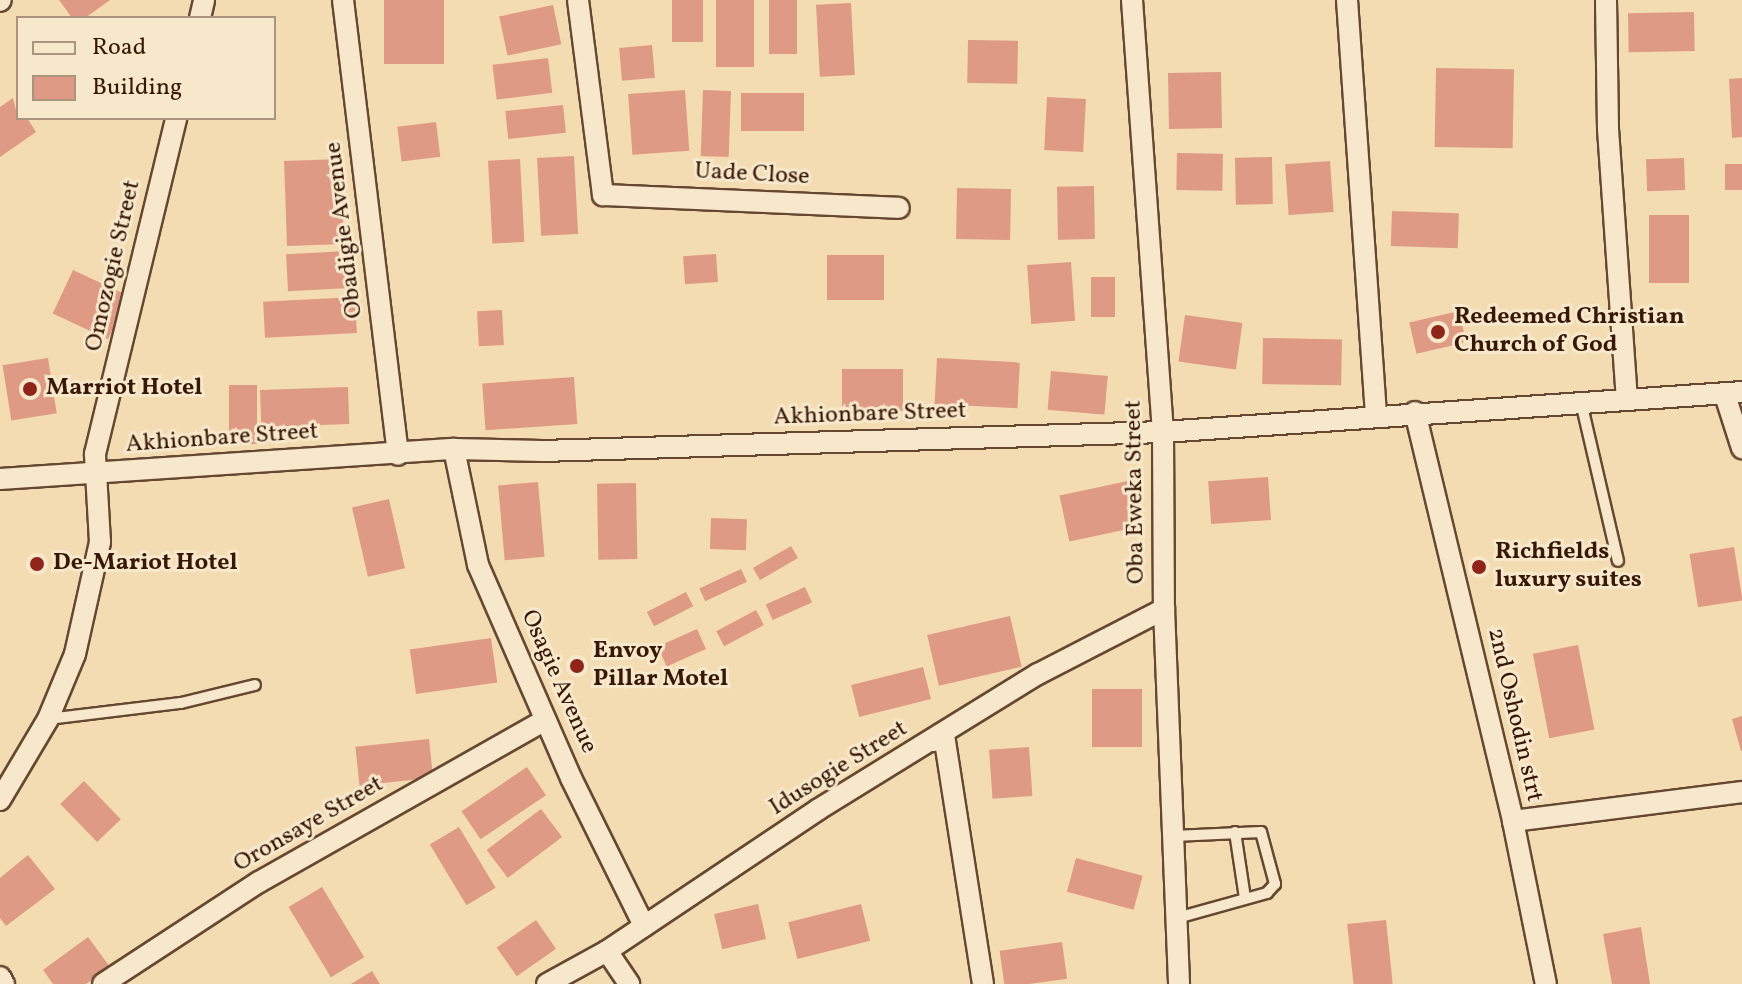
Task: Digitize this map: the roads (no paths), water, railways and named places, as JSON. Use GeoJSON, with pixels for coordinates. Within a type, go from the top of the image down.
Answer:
{"type":"FeatureCollection","features":[{"type":"Feature","properties":{"kind":"street","name":"Obadigie Avenue"},"geometry":{"type":"LineString","coordinates":[[343,0],[398,455]]}},
{"type":"Feature","properties":{"kind":"street","name":"Uade Close"},"geometry":{"type":"LineString","coordinates":[[578,0],[603,195],[899,208]]}},
{"type":"Feature","properties":{"kind":"street","name":"Oba Eweka Street"},"geometry":{"type":"LineString","coordinates":[[1132,0],[1163,432],[1164,609],[1179,984]]}},
{"type":"Feature","properties":{"kind":"street"},"geometry":{"type":"LineString","coordinates":[[1347,0],[1376,414]]}},
{"type":"Feature","properties":{"kind":"street"},"geometry":{"type":"LineString","coordinates":[[1606,0],[1608,129],[1627,398]]}},
{"type":"Feature","properties":{"kind":"street","name":"Omozogie Street"},"geometry":{"type":"LineString","coordinates":[[0,800],[48,719],[75,654],[100,542],[95,454],[176,120]]}},
{"type":"Feature","properties":{"kind":"street","name":"Akhionbare Street"},"geometry":{"type":"LineString","coordinates":[[0,479],[454,449],[542,451],[1163,432],[1376,414],[1734,394]]}},
{"type":"Feature","properties":{"kind":"street"},"geometry":{"type":"LineString","coordinates":[[1734,394],[1742,448]]}},
{"type":"Feature","properties":{"kind":"street","name":"2nd Oshodin strt"},"geometry":{"type":"LineString","coordinates":[[1415,412],[1513,821],[1546,984]]}},
{"type":"Feature","properties":{"kind":"street","name":"Osagie Avenue"},"geometry":{"type":"LineString","coordinates":[[454,449],[478,565],[545,720],[644,926]]}},
{"type":"Feature","properties":{"kind":"street","name":"Idusogie Street"},"geometry":{"type":"LineString","coordinates":[[547,984],[607,951],[819,809],[1038,674],[1164,609]]}},
{"type":"Feature","properties":{"kind":"street","name":"Oronsaye Street"},"geometry":{"type":"LineString","coordinates":[[103,984],[259,882],[545,720]]}},
{"type":"Feature","properties":{"kind":"street"},"geometry":{"type":"LineString","coordinates":[[930,743],[944,735],[983,984]]}},
{"type":"Feature","properties":{"kind":"street"},"geometry":{"type":"LineString","coordinates":[[1513,821],[1742,792]]}},
{"type":"Feature","properties":{"kind":"street"},"geometry":{"type":"LineString","coordinates":[[607,951],[629,984]]}},
{"type":"Feature","properties":{"kind":"street"},"geometry":{"type":"LineString","coordinates":[[0,977],[4,984]]}},
{"type":"Feature","properties":{"kind":"lane"},"geometry":{"type":"LineString","coordinates":[[1581,402],[1618,561]]}},
{"type":"Feature","properties":{"kind":"lane"},"geometry":{"type":"LineString","coordinates":[[48,719],[181,703],[255,685]]}},
{"type":"Feature","properties":{"kind":"lane"},"geometry":{"type":"LineString","coordinates":[[1174,836],[1256,830],[1264,836],[1275,884],[1267,893],[1177,918]]}},
{"type":"Feature","properties":{"kind":"lane"},"geometry":{"type":"LineString","coordinates":[[1235,832],[1245,898]]}},
{"type":"Feature","properties":{"kind":"place","name":"Redeemed Christian Church of God"},"geometry":{"type":"Point","coordinates":[1438,332]}},
{"type":"Feature","properties":{"kind":"place","name":"Marriot Hotel"},"geometry":{"type":"Point","coordinates":[30,389]}},
{"type":"Feature","properties":{"kind":"place","name":"De-Mariot Hotel"},"geometry":{"type":"Point","coordinates":[37,564]}},
{"type":"Feature","properties":{"kind":"place","name":"Richfields luxury suites"},"geometry":{"type":"Point","coordinates":[1479,567]}},
{"type":"Feature","properties":{"kind":"place","name":"Envoy Pillar Motel"},"geometry":{"type":"Point","coordinates":[577,666]}}]}
